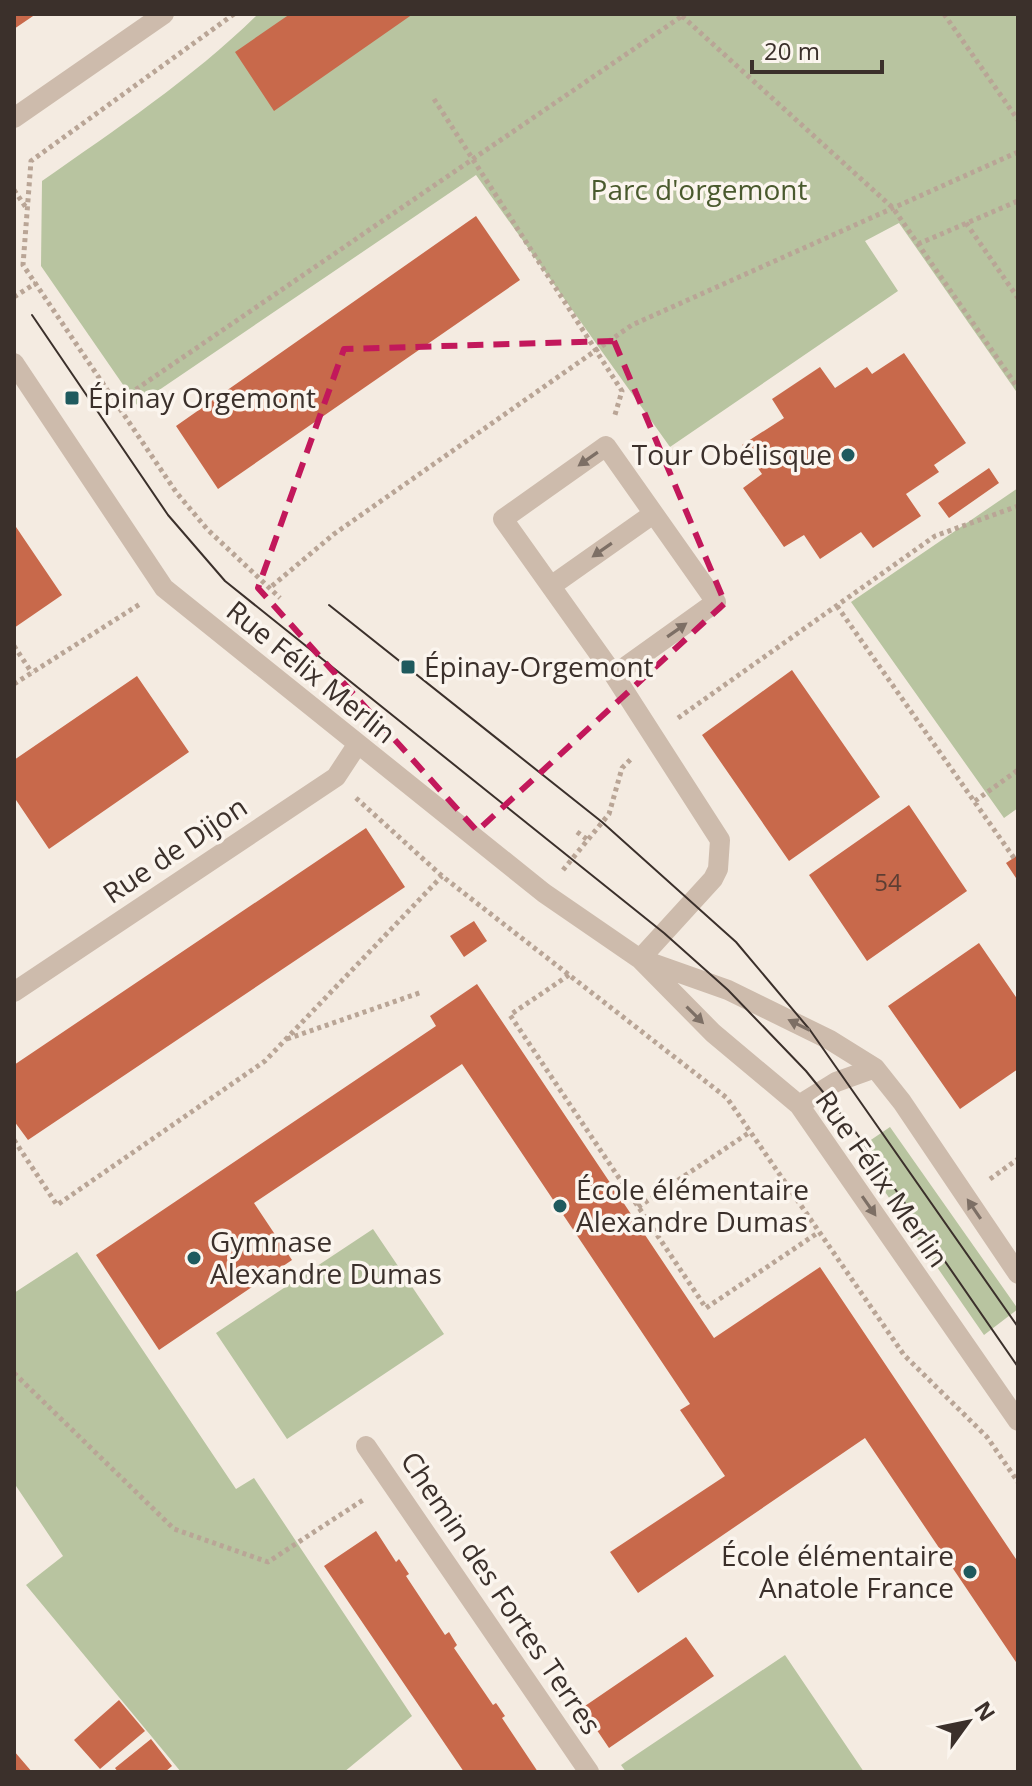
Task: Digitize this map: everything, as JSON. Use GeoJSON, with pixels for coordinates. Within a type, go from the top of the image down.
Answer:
{"type":"FeatureCollection","features":[{"type":"Feature","properties":{"kind":"street"},"geometry":{"type":"LineString","coordinates":[[14,118],[164,14]]}},
{"type":"Feature","properties":{"kind":"street","name":"Rue Félix Merlin"},"geometry":{"type":"LineString","coordinates":[[14,363],[164,588],[544,893],[640,959],[713,1033],[799,1105],[1018,1421]]}},
{"type":"Feature","properties":{"kind":"street"},"geometry":{"type":"LineString","coordinates":[[614,675],[716,602],[606,446],[503,519],[614,675],[652,737],[717,831],[721,849],[713,879],[640,959]]}},
{"type":"Feature","properties":{"kind":"street"},"geometry":{"type":"LineString","coordinates":[[551,586],[653,514]]}},
{"type":"Feature","properties":{"kind":"street","name":"Rue de Dijon"},"geometry":{"type":"LineString","coordinates":[[14,992],[336,777],[357,745]]}},
{"type":"Feature","properties":{"kind":"street","name":"Rue Félix Merlin"},"geometry":{"type":"LineString","coordinates":[[640,959],[728,990],[830,1040],[875,1068],[902,1102],[1018,1274]]}},
{"type":"Feature","properties":{"kind":"street"},"geometry":{"type":"LineString","coordinates":[[799,1105],[836,1082],[875,1068]]}},
{"type":"Feature","properties":{"kind":"street","name":"Chemin des Fortes Terres"},"geometry":{"type":"LineString","coordinates":[[366,1446],[589,1772]]}},
{"type":"Feature","properties":{"kind":"path"},"geometry":{"type":"LineString","coordinates":[[234,14],[31,161],[23,265],[176,492],[207,529],[272,586],[280,598]]}},
{"type":"Feature","properties":{"kind":"path"},"geometry":{"type":"LineString","coordinates":[[944,14],[1018,120]]}},
{"type":"Feature","properties":{"kind":"path"},"geometry":{"type":"LineString","coordinates":[[116,403],[683,15],[893,208],[1018,388]]}},
{"type":"Feature","properties":{"kind":"path"},"geometry":{"type":"LineString","coordinates":[[434,99],[622,391],[606,446]]}},
{"type":"Feature","properties":{"kind":"path"},"geometry":{"type":"LineString","coordinates":[[272,586],[334,534],[632,325],[1018,152]]}},
{"type":"Feature","properties":{"kind":"path"},"geometry":{"type":"LineString","coordinates":[[14,190],[27,209]]}},
{"type":"Feature","properties":{"kind":"path"},"geometry":{"type":"LineString","coordinates":[[918,244],[1017,203]]}},
{"type":"Feature","properties":{"kind":"path"},"geometry":{"type":"LineString","coordinates":[[966,223],[1018,298]]}},
{"type":"Feature","properties":{"kind":"path"},"geometry":{"type":"LineString","coordinates":[[14,297],[36,283]]}},
{"type":"Feature","properties":{"kind":"path"},"geometry":{"type":"LineString","coordinates":[[544,893],[609,814],[622,768],[652,737],[935,536],[1018,506]]}},
{"type":"Feature","properties":{"kind":"path"},"geometry":{"type":"LineString","coordinates":[[14,684],[164,588]]}},
{"type":"Feature","properties":{"kind":"path"},"geometry":{"type":"LineString","coordinates":[[837,606],[1014,858]]}},
{"type":"Feature","properties":{"kind":"path"},"geometry":{"type":"LineString","coordinates":[[14,646],[32,673]]}},
{"type":"Feature","properties":{"kind":"path"},"geometry":{"type":"LineString","coordinates":[[975,801],[1018,770]]}},
{"type":"Feature","properties":{"kind":"path"},"geometry":{"type":"LineString","coordinates":[[336,777],[379,822],[442,876],[727,1098],[904,1355],[987,1437],[1018,1482]]}},
{"type":"Feature","properties":{"kind":"path"},"geometry":{"type":"LineString","coordinates":[[577,832],[588,840]]}},
{"type":"Feature","properties":{"kind":"path"},"geometry":{"type":"LineString","coordinates":[[14,1140],[57,1205],[265,1061],[442,876]]}},
{"type":"Feature","properties":{"kind":"path"},"geometry":{"type":"LineString","coordinates":[[569,975],[510,1015],[706,1308],[819,1232]]}},
{"type":"Feature","properties":{"kind":"path"},"geometry":{"type":"LineString","coordinates":[[285,1040],[422,992]]}},
{"type":"Feature","properties":{"kind":"path"},"geometry":{"type":"LineString","coordinates":[[638,1207],[750,1132]]}},
{"type":"Feature","properties":{"kind":"path"},"geometry":{"type":"LineString","coordinates":[[989,1180],[1018,1159]]}},
{"type":"Feature","properties":{"kind":"path"},"geometry":{"type":"LineString","coordinates":[[14,1373],[174,1529],[268,1562],[391,1482]]}},
{"type":"Feature","properties":{"kind":"highlighted area"},"geometry":{"type":"Polygon","coordinates":[[[614,341],[725,603],[477,831],[258,588],[344,349],[614,341]]]}},
{"type":"Feature","properties":{"kind":"green space","name":"Parc d'orgemont"},"geometry":{"type":"Polygon","coordinates":[[[258,14],[1018,14],[1018,394],[899,223],[865,241],[898,291],[670,447],[476,175],[137,405],[41,266],[42,181],[181,81],[258,14]]]}},
{"type":"Feature","properties":{"kind":"green space"},"geometry":{"type":"Polygon","coordinates":[[[1018,488],[1018,808],[1004,818],[851,602],[1018,488]]]}},
{"type":"Feature","properties":{"kind":"green space"},"geometry":{"type":"Polygon","coordinates":[[[890,1127],[1018,1309],[984,1335],[856,1150],[890,1127]]]}},
{"type":"Feature","properties":{"kind":"green space"},"geometry":{"type":"Polygon","coordinates":[[[373,1229],[444,1334],[287,1439],[216,1333],[373,1229]]]}},
{"type":"Feature","properties":{"kind":"green space"},"geometry":{"type":"Polygon","coordinates":[[[77,1252],[236,1489],[254,1478],[412,1716],[344,1772],[181,1772],[26,1585],[63,1556],[14,1483],[14,1293],[77,1252]]]}},
{"type":"Feature","properties":{"kind":"green space"},"geometry":{"type":"Polygon","coordinates":[[[785,1655],[864,1772],[626,1772],[621,1765],[785,1655]]]}},
{"type":"Feature","properties":{"kind":"building"},"geometry":{"type":"Polygon","coordinates":[[[14,14],[36,14],[14,29],[14,14]]]}},
{"type":"Feature","properties":{"kind":"building"},"geometry":{"type":"Polygon","coordinates":[[[290,14],[413,14],[274,111],[235,52],[290,14]]]}},
{"type":"Feature","properties":{"kind":"building"},"geometry":{"type":"Polygon","coordinates":[[[476,216],[520,280],[218,489],[176,426],[476,216]]]}},
{"type":"Feature","properties":{"kind":"building","name":"Tour Obélisque"},"geometry":{"type":"Polygon","coordinates":[[[904,353],[966,443],[934,465],[939,472],[906,494],[921,516],[873,548],[861,532],[820,559],[804,535],[784,547],[743,488],[762,474],[742,445],[784,418],[772,399],[820,367],[835,388],[867,367],[872,374],[904,353]]]}},
{"type":"Feature","properties":{"kind":"building"},"geometry":{"type":"Polygon","coordinates":[[[989,468],[999,483],[949,518],[938,503],[989,468]]]}},
{"type":"Feature","properties":{"kind":"building"},"geometry":{"type":"Polygon","coordinates":[[[14,524],[62,595],[14,628],[14,524]]]}},
{"type":"Feature","properties":{"kind":"building"},"geometry":{"type":"Polygon","coordinates":[[[792,670],[880,797],[789,861],[702,735],[792,670]]]}},
{"type":"Feature","properties":{"kind":"building"},"geometry":{"type":"Polygon","coordinates":[[[137,676],[189,752],[49,849],[14,797],[14,760],[137,676]]]}},
{"type":"Feature","properties":{"kind":"building"},"geometry":{"type":"Polygon","coordinates":[[[909,805],[967,891],[867,961],[809,875],[909,805]]]}},
{"type":"Feature","properties":{"kind":"building"},"geometry":{"type":"Polygon","coordinates":[[[366,828],[405,887],[28,1140],[14,1121],[14,1065],[366,828]]]}},
{"type":"Feature","properties":{"kind":"building"},"geometry":{"type":"Polygon","coordinates":[[[1018,855],[1018,881],[1006,863],[1018,855]]]}},
{"type":"Feature","properties":{"kind":"building"},"geometry":{"type":"Polygon","coordinates":[[[474,921],[487,941],[464,957],[450,936],[474,921]]]}},
{"type":"Feature","properties":{"kind":"building"},"geometry":{"type":"Polygon","coordinates":[[[979,943],[1018,1000],[1018,1069],[960,1109],[888,1006],[979,943]]]}},
{"type":"Feature","properties":{"kind":"building"},"geometry":{"type":"Polygon","coordinates":[[[477,984],[714,1338],[820,1267],[1018,1562],[1018,1665],[865,1438],[638,1593],[610,1552],[725,1476],[680,1410],[690,1404],[462,1064],[254,1203],[292,1260],[159,1350],[96,1255],[436,1026],[430,1016],[477,984]]]}},
{"type":"Feature","properties":{"kind":"building"},"geometry":{"type":"Polygon","coordinates":[[[376,1531],[396,1562],[399,1559],[409,1574],[406,1576],[445,1635],[449,1632],[457,1645],[454,1648],[493,1705],[496,1703],[505,1716],[502,1718],[538,1772],[464,1772],[324,1566],[376,1531]]]}},
{"type":"Feature","properties":{"kind":"building"},"geometry":{"type":"Polygon","coordinates":[[[686,1637],[714,1676],[609,1748],[582,1708],[686,1637]]]}},
{"type":"Feature","properties":{"kind":"building"},"geometry":{"type":"Polygon","coordinates":[[[119,1700],[145,1731],[100,1769],[74,1740],[119,1700]]]}},
{"type":"Feature","properties":{"kind":"building"},"geometry":{"type":"Polygon","coordinates":[[[151,1739],[172,1766],[165,1772],[118,1772],[115,1768],[151,1739]]]}},
{"type":"Feature","properties":{"kind":"building"},"geometry":{"type":"Polygon","coordinates":[[[14,1751],[32,1772],[14,1772],[14,1751]]]}},
{"type":"Feature","properties":{"kind":"tram line"},"geometry":{"type":"LineString","coordinates":[[32,315],[168,515],[225,581],[664,933],[728,990],[806,1071],[857,1134],[1018,1367]]}},
{"type":"Feature","properties":{"kind":"tram line"},"geometry":{"type":"LineString","coordinates":[[329,605],[602,822],[736,942],[810,1030],[1018,1327]]}},
{"type":"Feature","properties":{"kind":"place","name":"Épinay Orgemont"},"geometry":{"type":"Point","coordinates":[72,398]}},
{"type":"Feature","properties":{"kind":"place","name":"Tour Obélisque"},"geometry":{"type":"Point","coordinates":[848,455]}},
{"type":"Feature","properties":{"kind":"place","name":"Épinay-Orgemont"},"geometry":{"type":"Point","coordinates":[408,667]}},
{"type":"Feature","properties":{"kind":"place","name":"École élémentaire Alexandre Dumas"},"geometry":{"type":"Point","coordinates":[560,1206]}},
{"type":"Feature","properties":{"kind":"place","name":"Gymnase Alexandre Dumas"},"geometry":{"type":"Point","coordinates":[194,1258]}},
{"type":"Feature","properties":{"kind":"place","name":"École élémentaire Anatole France"},"geometry":{"type":"Point","coordinates":[970,1572]}}]}
